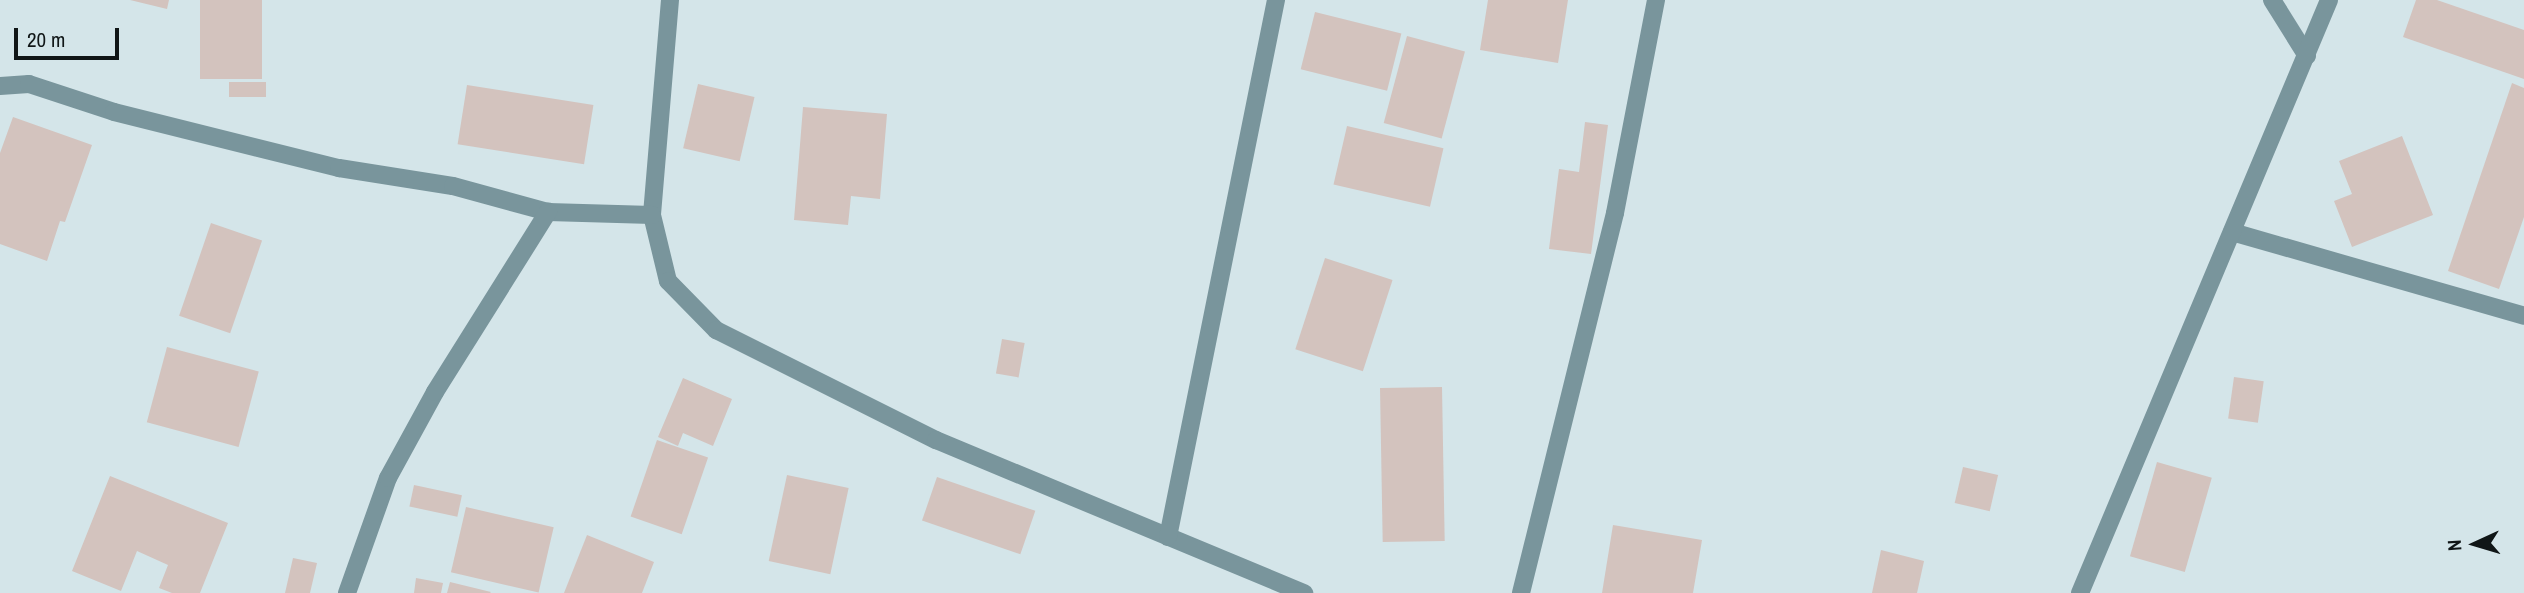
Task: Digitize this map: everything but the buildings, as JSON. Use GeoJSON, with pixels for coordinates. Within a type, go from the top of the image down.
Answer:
{"type":"FeatureCollection","features":[{"type":"Feature","properties":{"kind":"street"},"geometry":{"type":"LineString","coordinates":[[670,0],[652,215],[668,281],[716,330],[936,440],[1304,593]]}},
{"type":"Feature","properties":{"kind":"street"},"geometry":{"type":"LineString","coordinates":[[1168,537],[1276,0]]}},
{"type":"Feature","properties":{"kind":"street"},"geometry":{"type":"LineString","coordinates":[[1521,593],[1615,213],[1656,0]]}},
{"type":"Feature","properties":{"kind":"street"},"geometry":{"type":"LineString","coordinates":[[2272,0],[2307,56]]}},
{"type":"Feature","properties":{"kind":"street"},"geometry":{"type":"LineString","coordinates":[[2080,593],[2329,0]]}},
{"type":"Feature","properties":{"kind":"street"},"geometry":{"type":"LineString","coordinates":[[0,86],[29,84],[114,112],[313,162],[453,186],[548,212],[652,215]]}},
{"type":"Feature","properties":{"kind":"street"},"geometry":{"type":"LineString","coordinates":[[346,593],[388,478],[435,392],[548,212]]}},
{"type":"Feature","properties":{"kind":"street"},"geometry":{"type":"LineString","coordinates":[[2232,232],[2524,316]]}}]}
